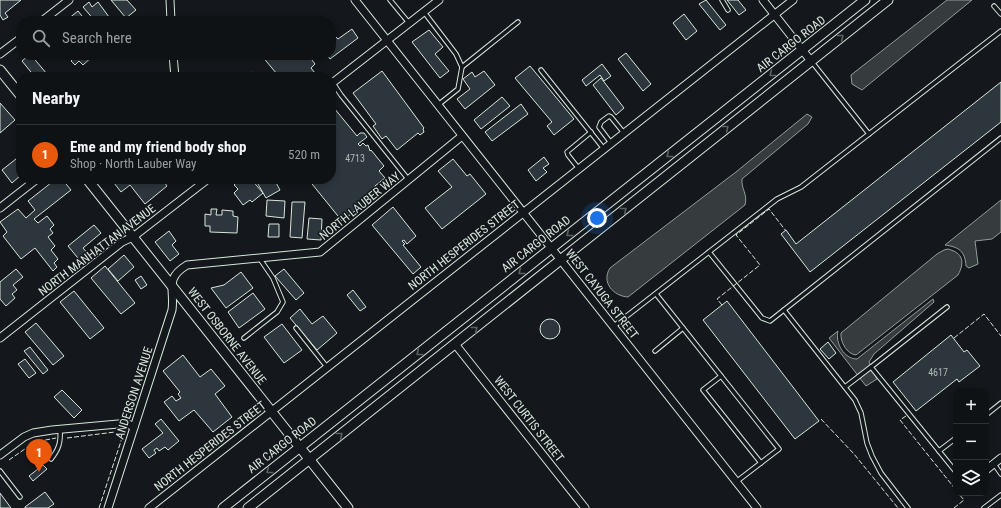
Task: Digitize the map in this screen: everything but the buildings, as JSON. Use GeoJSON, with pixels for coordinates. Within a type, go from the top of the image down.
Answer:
{"type":"FeatureCollection","features":[{"type":"Feature","properties":{"kind":"street"},"geometry":{"type":"LineString","coordinates":[[48,16],[69,0]]}},
{"type":"Feature","properties":{"kind":"street"},"geometry":{"type":"LineString","coordinates":[[170,0],[171,16]]}},
{"type":"Feature","properties":{"kind":"street","name":"WEST CAYUGA STREET"},"geometry":{"type":"LineString","coordinates":[[355,0],[757,508]]}},
{"type":"Feature","properties":{"kind":"street"},"geometry":{"type":"LineString","coordinates":[[336,80],[439,0]]}},
{"type":"Feature","properties":{"kind":"street"},"geometry":{"type":"LineString","coordinates":[[763,0],[811,61]]}},
{"type":"Feature","properties":{"kind":"street","name":"NORTH HESPERIDES STREET"},"geometry":{"type":"LineString","coordinates":[[149,508],[793,0]]}},
{"type":"Feature","properties":{"kind":"street","name":"AIR CARGO ROAD"},"geometry":{"type":"LineString","coordinates":[[223,508],[865,0]]}},
{"type":"Feature","properties":{"kind":"street"},"geometry":{"type":"LineString","coordinates":[[248,508],[888,0]]}},
{"type":"Feature","properties":{"kind":"street"},"geometry":{"type":"LineString","coordinates":[[0,54],[16,42]]}},
{"type":"Feature","properties":{"kind":"street"},"geometry":{"type":"LineString","coordinates":[[173,60],[175,72]]}},
{"type":"Feature","properties":{"kind":"street"},"geometry":{"type":"LineString","coordinates":[[0,70],[16,90]]}},
{"type":"Feature","properties":{"kind":"street","name":"NORTH LAUBER WAY"},"geometry":{"type":"LineString","coordinates":[[171,284],[178,270],[187,265],[320,252],[462,136]]}},
{"type":"Feature","properties":{"kind":"street"},"geometry":{"type":"LineString","coordinates":[[0,208],[31,184]]}},
{"type":"Feature","properties":{"kind":"street","name":"WEST OSBORNE AVENUE"},"geometry":{"type":"LineString","coordinates":[[91,184],[348,508]]}},
{"type":"Feature","properties":{"kind":"street","name":"NORTH MANHATTAN AVENUE"},"geometry":{"type":"LineString","coordinates":[[0,338],[122,242],[133,237],[202,184]]}},
{"type":"Feature","properties":{"kind":"street","name":"ANDERSON AVENUE"},"geometry":{"type":"LineString","coordinates":[[108,508],[172,310],[173,302],[171,284]]}},
{"type":"Feature","properties":{"kind":"street","name":"WEST CURTIS STREET"},"geometry":{"type":"LineString","coordinates":[[455,344],[585,508]]}},
{"type":"Feature","properties":{"kind":"street"},"geometry":{"type":"LineString","coordinates":[[0,455],[28,435],[42,431],[118,424],[128,424],[134,427]]}},
{"type":"Feature","properties":{"kind":"street"},"geometry":{"type":"LineString","coordinates":[[989,468],[1001,458]]}},
{"type":"Feature","properties":{"kind":"lane"},"geometry":{"type":"LineString","coordinates":[[390,0],[409,23]]}},
{"type":"Feature","properties":{"kind":"lane"},"geometry":{"type":"LineString","coordinates":[[722,0],[728,10]]}},
{"type":"Feature","properties":{"kind":"lane"},"geometry":{"type":"LineString","coordinates":[[994,6],[1001,14]]}},
{"type":"Feature","properties":{"kind":"lane"},"geometry":{"type":"LineString","coordinates":[[424,12],[456,54],[462,68],[458,89],[437,105]]}},
{"type":"Feature","properties":{"kind":"lane"},"geometry":{"type":"LineString","coordinates":[[462,68],[518,22]]}},
{"type":"Feature","properties":{"kind":"lane"},"geometry":{"type":"LineString","coordinates":[[614,326],[778,199],[801,187],[1001,31]]}},
{"type":"Feature","properties":{"kind":"lane"},"geometry":{"type":"LineString","coordinates":[[811,61],[869,134]]}},
{"type":"Feature","properties":{"kind":"lane"},"geometry":{"type":"LineString","coordinates":[[540,70],[604,149]]}},
{"type":"Feature","properties":{"kind":"lane"},"geometry":{"type":"LineString","coordinates":[[336,88],[409,180]]}},
{"type":"Feature","properties":{"kind":"lane"},"geometry":{"type":"LineString","coordinates":[[611,144],[599,127],[600,122],[607,117],[611,117],[624,133]]}},
{"type":"Feature","properties":{"kind":"lane"},"geometry":{"type":"LineString","coordinates":[[578,169],[567,152],[591,132]]}},
{"type":"Feature","properties":{"kind":"lane"},"geometry":{"type":"LineString","coordinates":[[709,252],[762,318],[770,321],[1001,138]]}},
{"type":"Feature","properties":{"kind":"lane"},"geometry":{"type":"LineString","coordinates":[[244,338],[277,312],[283,302],[273,278],[259,258]]}},
{"type":"Feature","properties":{"kind":"lane"},"geometry":{"type":"LineString","coordinates":[[656,294],[779,449],[736,482]]}},
{"type":"Feature","properties":{"kind":"lane"},"geometry":{"type":"LineString","coordinates":[[845,387],[947,307]]}},
{"type":"Feature","properties":{"kind":"lane"},"geometry":{"type":"LineString","coordinates":[[784,310],[855,400],[862,413],[867,443],[872,456],[881,473],[908,508]]}},
{"type":"Feature","properties":{"kind":"lane"},"geometry":{"type":"LineString","coordinates":[[296,328],[327,367]]}},
{"type":"Feature","properties":{"kind":"lane"},"geometry":{"type":"LineString","coordinates":[[655,351],[684,328]]}},
{"type":"Feature","properties":{"kind":"lane"},"geometry":{"type":"LineString","coordinates":[[871,367],[953,468]]}},
{"type":"Feature","properties":{"kind":"lane"},"geometry":{"type":"LineString","coordinates":[[721,376],[703,390],[761,463]]}},
{"type":"Feature","properties":{"kind":"lane"},"geometry":{"type":"LineString","coordinates":[[989,413],[1001,403]]}},
{"type":"Feature","properties":{"kind":"lane"},"geometry":{"type":"LineString","coordinates":[[51,459],[61,442],[60,429]]}},
{"type":"Feature","properties":{"kind":"lane"},"geometry":{"type":"LineString","coordinates":[[939,451],[953,440]]}},
{"type":"Feature","properties":{"kind":"lane"},"geometry":{"type":"LineString","coordinates":[[994,464],[1001,474]]}},
{"type":"Feature","properties":{"kind":"lane"},"geometry":{"type":"LineString","coordinates":[[0,471],[20,497]]}},
{"type":"Feature","properties":{"kind":"lane"},"geometry":{"type":"LineString","coordinates":[[984,508],[1001,495]]}},
{"type":"Feature","properties":{"kind":"shaded area"},"geometry":{"type":"Polygon","coordinates":[[[947,0],[972,0],[862,90],[852,84],[851,75],[947,0]]]}},
{"type":"Feature","properties":{"kind":"shaded area"},"geometry":{"type":"Polygon","coordinates":[[[807,114],[812,117],[808,124],[742,179],[742,186],[746,198],[745,205],[628,297],[613,291],[607,278],[610,268],[736,172],[807,114]]]}},
{"type":"Feature","properties":{"kind":"shaded area"},"geometry":{"type":"Polygon","coordinates":[[[1001,200],[1001,232],[992,239],[975,241],[978,264],[969,268],[966,266],[963,253],[954,247],[945,245],[1001,200]]]}},
{"type":"Feature","properties":{"kind":"shaded area"},"geometry":{"type":"Polygon","coordinates":[[[948,249],[960,256],[962,266],[958,275],[856,355],[847,350],[842,340],[841,333],[937,254],[948,249]]]}},
{"type":"Feature","properties":{"kind":"shaded area"},"geometry":{"type":"Polygon","coordinates":[[[933,299],[934,302],[874,354],[869,362],[877,379],[866,386],[829,338],[838,331],[837,336],[839,345],[844,353],[857,359],[933,299]]]}},
{"type":"Feature","properties":{"kind":"fence"},"geometry":{"type":"LineString","coordinates":[[722,305],[717,299],[760,265],[736,235],[769,209],[786,231]]}},
{"type":"Feature","properties":{"kind":"fence"},"geometry":{"type":"LineString","coordinates":[[954,338],[984,314],[1001,336]]}},
{"type":"Feature","properties":{"kind":"fence"},"geometry":{"type":"LineString","coordinates":[[906,416],[900,420],[953,486]]}},
{"type":"Feature","properties":{"kind":"fence"},"geometry":{"type":"LineString","coordinates":[[821,419],[854,454],[898,508]]}},
{"type":"Feature","properties":{"kind":"fence"},"geometry":{"type":"LineString","coordinates":[[67,438],[115,432]]}},
{"type":"Feature","properties":{"kind":"fence"},"geometry":{"type":"LineString","coordinates":[[99,508],[124,432],[122,432]]}},
{"type":"Feature","properties":{"kind":"fence"},"geometry":{"type":"LineString","coordinates":[[9,460],[35,442],[56,438]]}},
{"type":"Feature","properties":{"kind":"fence"},"geometry":{"type":"LineString","coordinates":[[954,508],[964,500],[961,496]]}},
{"type":"Feature","properties":{"kind":"place","name":"Eme and my friend body shop"},"geometry":{"type":"Point","coordinates":[39,472]}}]}
